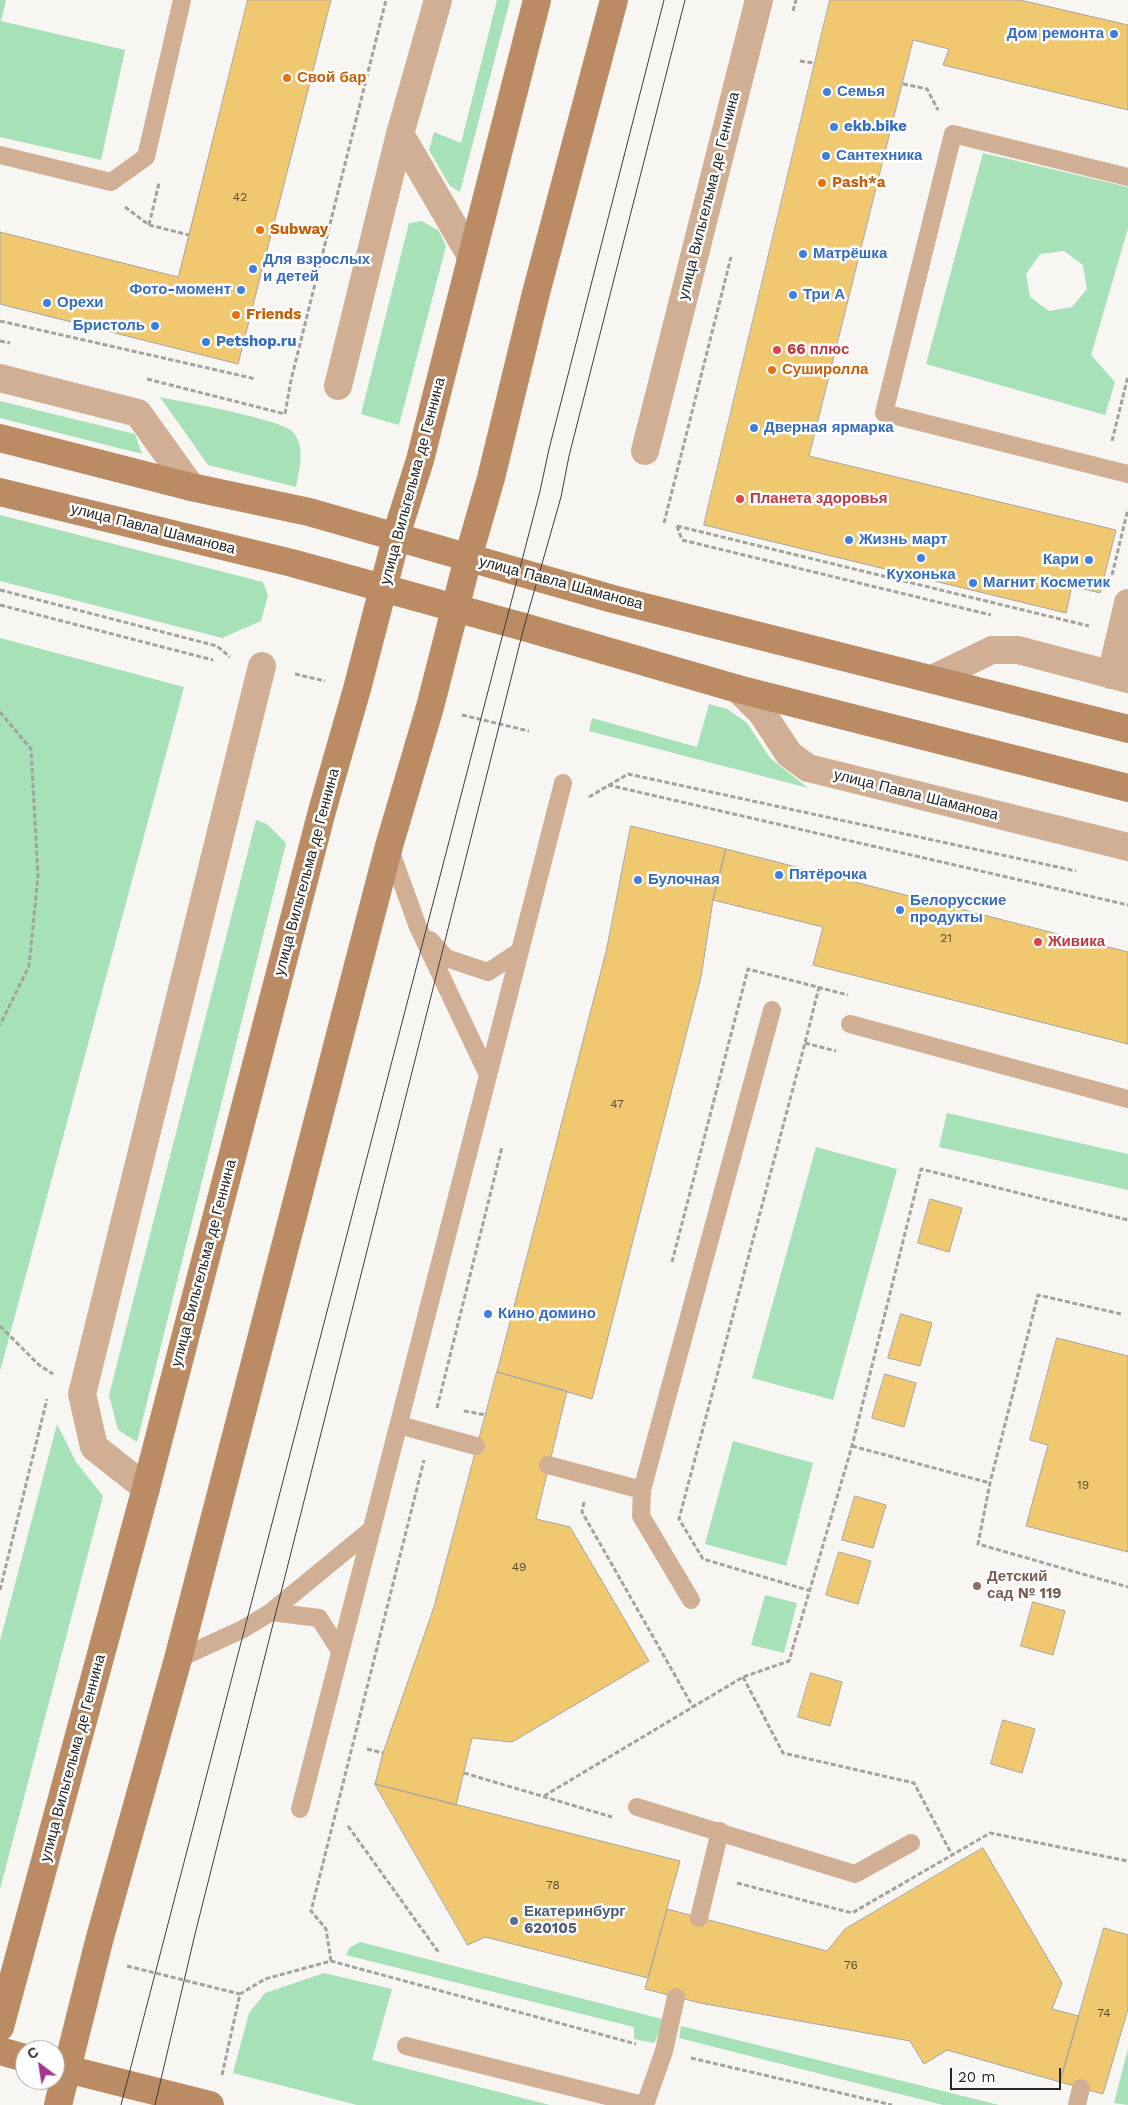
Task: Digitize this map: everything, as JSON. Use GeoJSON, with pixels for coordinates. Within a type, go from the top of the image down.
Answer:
{"type":"FeatureCollection","features":[{"type":"Feature","properties":{"kind":"main road","name":"улица Вильгельма де Геннина"},"geometry":{"type":"LineString","coordinates":[[0,2027],[146,1488],[317,830],[396,537],[420,460],[537,0]]}},
{"type":"Feature","properties":{"kind":"main road"},"geometry":{"type":"LineString","coordinates":[[65,2054],[99,1941],[178,1658],[389,846],[430,707],[468,558],[492,478],[536,293],[614,0]]}},
{"type":"Feature","properties":{"kind":"main road","name":"улица Павла Шаманова"},"geometry":{"type":"LineString","coordinates":[[0,438],[191,487],[309,512],[613,598],[1128,728]]}},
{"type":"Feature","properties":{"kind":"main road","name":"улица Павла Шаманова"},"geometry":{"type":"LineString","coordinates":[[0,492],[292,563],[738,689],[1128,788]]}},
{"type":"Feature","properties":{"kind":"main road"},"geometry":{"type":"LineString","coordinates":[[0,2051],[15,2055]]}},
{"type":"Feature","properties":{"kind":"main road"},"geometry":{"type":"LineString","coordinates":[[65,2068],[210,2105]]}},
{"type":"Feature","properties":{"kind":"main road"},"geometry":{"type":"LineString","coordinates":[[58,2105],[59,2090]]}},
{"type":"Feature","properties":{"kind":"street"},"geometry":{"type":"LineString","coordinates":[[338,386],[400,134],[438,0]]}},
{"type":"Feature","properties":{"kind":"street","name":"улица Вильгельма де Геннина"},"geometry":{"type":"LineString","coordinates":[[645,451],[759,0]]}},
{"type":"Feature","properties":{"kind":"street"},"geometry":{"type":"LineString","coordinates":[[400,134],[471,256]]}},
{"type":"Feature","properties":{"kind":"street"},"geometry":{"type":"LineString","coordinates":[[0,378],[138,414],[191,487]]}},
{"type":"Feature","properties":{"kind":"street"},"geometry":{"type":"LineString","coordinates":[[932,679],[992,650],[1018,650],[1120,677],[1120,634],[1128,603]]}},
{"type":"Feature","properties":{"kind":"street"},"geometry":{"type":"LineString","coordinates":[[146,1488],[94,1447],[82,1394],[262,666]]}},
{"type":"Feature","properties":{"kind":"street","name":"улица Павла Шаманова"},"geometry":{"type":"LineString","coordinates":[[738,689],[762,713],[789,754],[808,768],[1128,847]]}},
{"type":"Feature","properties":{"kind":"lane"},"geometry":{"type":"LineString","coordinates":[[0,155],[111,182],[146,157],[182,0]]}},
{"type":"Feature","properties":{"kind":"lane"},"geometry":{"type":"LineString","coordinates":[[1128,177],[953,134],[884,413],[1128,474]]}},
{"type":"Feature","properties":{"kind":"lane"},"geometry":{"type":"LineString","coordinates":[[300,1809],[563,783]]}},
{"type":"Feature","properties":{"kind":"lane"},"geometry":{"type":"LineString","coordinates":[[389,846],[418,927],[488,1075]]}},
{"type":"Feature","properties":{"kind":"lane"},"geometry":{"type":"LineString","coordinates":[[418,927],[446,958],[488,972],[520,951]]}},
{"type":"Feature","properties":{"kind":"lane"},"geometry":{"type":"LineString","coordinates":[[691,1600],[641,1516],[642,1490],[772,1010]]}},
{"type":"Feature","properties":{"kind":"lane"},"geometry":{"type":"LineString","coordinates":[[850,1024],[1128,1099]]}},
{"type":"Feature","properties":{"kind":"lane"},"geometry":{"type":"LineString","coordinates":[[399,1425],[476,1446]]}},
{"type":"Feature","properties":{"kind":"lane"},"geometry":{"type":"LineString","coordinates":[[548,1465],[642,1490]]}},
{"type":"Feature","properties":{"kind":"lane"},"geometry":{"type":"LineString","coordinates":[[178,1658],[243,1629],[271,1612],[372,1529]]}},
{"type":"Feature","properties":{"kind":"lane"},"geometry":{"type":"LineString","coordinates":[[271,1612],[319,1618],[340,1651]]}},
{"type":"Feature","properties":{"kind":"lane"},"geometry":{"type":"LineString","coordinates":[[637,1807],[855,1874],[910,1843]]}},
{"type":"Feature","properties":{"kind":"lane"},"geometry":{"type":"LineString","coordinates":[[699,1918],[720,1831]]}},
{"type":"Feature","properties":{"kind":"lane"},"geometry":{"type":"LineString","coordinates":[[406,2046],[644,2105],[664,2052],[676,1997]]}},
{"type":"Feature","properties":{"kind":"lane"},"geometry":{"type":"LineString","coordinates":[[1077,2105],[1081,2088]]}},
{"type":"Feature","properties":{"kind":"path"},"geometry":{"type":"LineString","coordinates":[[285,414],[291,380],[386,0]]}},
{"type":"Feature","properties":{"kind":"path"},"geometry":{"type":"LineString","coordinates":[[791,19],[796,0]]}},
{"type":"Feature","properties":{"kind":"path"},"geometry":{"type":"LineString","coordinates":[[800,61],[815,63]]}},
{"type":"Feature","properties":{"kind":"path"},"geometry":{"type":"LineString","coordinates":[[903,84],[927,90],[938,110],[947,113]]}},
{"type":"Feature","properties":{"kind":"path"},"geometry":{"type":"LineString","coordinates":[[664,523],[732,252]]}},
{"type":"Feature","properties":{"kind":"path"},"geometry":{"type":"LineString","coordinates":[[266,256],[288,260]]}},
{"type":"Feature","properties":{"kind":"path"},"geometry":{"type":"LineString","coordinates":[[0,322],[256,379]]}},
{"type":"Feature","properties":{"kind":"path"},"geometry":{"type":"LineString","coordinates":[[1106,468],[1128,376]]}},
{"type":"Feature","properties":{"kind":"path"},"geometry":{"type":"LineString","coordinates":[[1110,583],[1128,509]]}},
{"type":"Feature","properties":{"kind":"path"},"geometry":{"type":"LineString","coordinates":[[992,615],[682,540],[677,526],[1120,634]]}},
{"type":"Feature","properties":{"kind":"path"},"geometry":{"type":"LineString","coordinates":[[0,590],[217,646],[230,657],[228,667]]}},
{"type":"Feature","properties":{"kind":"path"},"geometry":{"type":"LineString","coordinates":[[0,605],[213,660]]}},
{"type":"Feature","properties":{"kind":"path"},"geometry":{"type":"LineString","coordinates":[[0,712],[31,749],[38,876],[29,966],[0,1025]]}},
{"type":"Feature","properties":{"kind":"path"},"geometry":{"type":"LineString","coordinates":[[588,798],[628,774],[1080,872]]}},
{"type":"Feature","properties":{"kind":"path"},"geometry":{"type":"LineString","coordinates":[[607,785],[1128,905]]}},
{"type":"Feature","properties":{"kind":"path"},"geometry":{"type":"LineString","coordinates":[[811,1591],[703,1559],[679,1519],[819,987]]}},
{"type":"Feature","properties":{"kind":"path"},"geometry":{"type":"LineString","coordinates":[[331,1961],[326,1929],[311,1911],[502,1144]]}},
{"type":"Feature","properties":{"kind":"path"},"geometry":{"type":"LineString","coordinates":[[544,1796],[743,1678],[789,1661],[852,1446],[921,1169],[1128,1220]]}},
{"type":"Feature","properties":{"kind":"path"},"geometry":{"type":"LineString","coordinates":[[1121,1314],[1038,1295],[990,1483],[978,1544],[1128,1587]]}},
{"type":"Feature","properties":{"kind":"path"},"geometry":{"type":"LineString","coordinates":[[0,1326],[39,1365],[54,1374]]}},
{"type":"Feature","properties":{"kind":"path"},"geometry":{"type":"LineString","coordinates":[[51,1384],[56,1364]]}},
{"type":"Feature","properties":{"kind":"path"},"geometry":{"type":"LineString","coordinates":[[0,1590],[49,1393]]}},
{"type":"Feature","properties":{"kind":"path"},"geometry":{"type":"LineString","coordinates":[[460,1410],[486,1415]]}},
{"type":"Feature","properties":{"kind":"path"},"geometry":{"type":"LineString","coordinates":[[852,1446],[990,1483]]}},
{"type":"Feature","properties":{"kind":"path"},"geometry":{"type":"LineString","coordinates":[[743,1678],[783,1753],[914,1783],[952,1855]]}},
{"type":"Feature","properties":{"kind":"path"},"geometry":{"type":"LineString","coordinates":[[367,1748],[383,1753]]}},
{"type":"Feature","properties":{"kind":"path"},"geometry":{"type":"LineString","coordinates":[[348,1826],[439,1953]]}},
{"type":"Feature","properties":{"kind":"path"},"geometry":{"type":"LineString","coordinates":[[223,2069],[240,1994],[264,1978],[331,1961],[664,2052],[892,2105]]}},
{"type":"Feature","properties":{"kind":"green space"},"geometry":{"type":"Polygon","coordinates":[[[0,0],[6,0],[1,21],[125,50],[101,160],[0,137],[0,0]]]}},
{"type":"Feature","properties":{"kind":"green space"},"geometry":{"type":"Polygon","coordinates":[[[497,0],[510,0],[460,192],[450,186],[429,150],[434,132],[461,143],[497,0]]]}},
{"type":"Feature","properties":{"kind":"green space"},"geometry":{"type":"Polygon","coordinates":[[[983,153],[1128,187],[1128,228],[1091,355],[1115,382],[1105,415],[926,364],[983,153]],[[1064,251],[1040,254],[1026,274],[1030,297],[1049,311],[1072,307],[1087,289],[1083,265],[1064,251]]]}},
{"type":"Feature","properties":{"kind":"green space"},"geometry":{"type":"Polygon","coordinates":[[[422,221],[439,231],[446,246],[399,425],[361,414],[409,223],[422,221]]]}},
{"type":"Feature","properties":{"kind":"green space"},"geometry":{"type":"Polygon","coordinates":[[[160,397],[252,417],[285,427],[293,432],[297,438],[300,452],[300,466],[296,487],[208,465],[160,397]]]}},
{"type":"Feature","properties":{"kind":"green space"},"geometry":{"type":"Polygon","coordinates":[[[0,401],[135,434],[142,454],[0,418],[0,401]]]}},
{"type":"Feature","properties":{"kind":"green space"},"geometry":{"type":"Polygon","coordinates":[[[0,515],[263,582],[268,595],[261,621],[222,638],[0,581],[0,515]]]}},
{"type":"Feature","properties":{"kind":"green space"},"geometry":{"type":"Polygon","coordinates":[[[0,638],[184,687],[0,1371],[0,638]]]}},
{"type":"Feature","properties":{"kind":"green space"},"geometry":{"type":"Polygon","coordinates":[[[709,704],[727,709],[747,723],[770,758],[808,788],[589,731],[592,718],[697,747],[709,704]]]}},
{"type":"Feature","properties":{"kind":"green space"},"geometry":{"type":"Polygon","coordinates":[[[256,820],[267,824],[286,843],[137,1442],[118,1430],[109,1395],[256,820]]]}},
{"type":"Feature","properties":{"kind":"green space"},"geometry":{"type":"Polygon","coordinates":[[[947,1113],[1128,1154],[1128,1190],[939,1147],[947,1113]]]}},
{"type":"Feature","properties":{"kind":"green space"},"geometry":{"type":"Polygon","coordinates":[[[816,1147],[897,1169],[833,1400],[752,1378],[816,1147]]]}},
{"type":"Feature","properties":{"kind":"green space"},"geometry":{"type":"Polygon","coordinates":[[[57,1424],[76,1462],[103,1496],[0,1889],[0,1641],[57,1424]]]}},
{"type":"Feature","properties":{"kind":"green space"},"geometry":{"type":"Polygon","coordinates":[[[733,1441],[813,1463],[786,1566],[705,1544],[733,1441]]]}},
{"type":"Feature","properties":{"kind":"green space"},"geometry":{"type":"Polygon","coordinates":[[[765,1595],[797,1603],[784,1653],[751,1645],[765,1595]]]}},
{"type":"Feature","properties":{"kind":"green space"},"geometry":{"type":"Polygon","coordinates":[[[360,1942],[662,2019],[659,2033],[654,2043],[634,2039],[634,2027],[346,1955],[349,1948],[360,1942]]]}},
{"type":"Feature","properties":{"kind":"green space"},"geometry":{"type":"Polygon","coordinates":[[[324,1973],[392,1989],[372,2060],[550,2105],[357,2105],[233,2073],[249,2013],[265,1993],[324,1973]]]}},
{"type":"Feature","properties":{"kind":"green space"},"geometry":{"type":"Polygon","coordinates":[[[681,2026],[999,2105],[943,2105],[679,2038],[681,2026]]]}},
{"type":"Feature","properties":{"kind":"green space"},"geometry":{"type":"Polygon","coordinates":[[[1128,2049],[1128,2105],[1114,2103],[1128,2049]]]}},
{"type":"Feature","properties":{"kind":"building"},"geometry":{"type":"Polygon","coordinates":[[[248,0],[331,0],[238,364],[0,304],[0,232],[178,277],[248,0]]]}},
{"type":"Feature","properties":{"kind":"building"},"geometry":{"type":"Polygon","coordinates":[[[830,0],[1020,0],[1128,25],[1128,110],[943,65],[949,49],[913,40],[809,456],[1116,530],[1100,593],[1072,586],[1066,613],[704,525],[830,0]]]}},
{"type":"Feature","properties":{"kind":"building"},"geometry":{"type":"Polygon","coordinates":[[[631,826],[726,849],[713,900],[701,977],[592,1399],[497,1372],[606,952],[631,826]]]}},
{"type":"Feature","properties":{"kind":"building"},"geometry":{"type":"Polygon","coordinates":[[[726,849],[1128,952],[1128,1044],[813,965],[823,927],[713,900],[726,849]]]}},
{"type":"Feature","properties":{"kind":"building"},"geometry":{"type":"Polygon","coordinates":[[[930,1199],[962,1208],[949,1252],[918,1243],[930,1199]]]}},
{"type":"Feature","properties":{"kind":"building"},"geometry":{"type":"Polygon","coordinates":[[[901,1314],[932,1323],[920,1366],[888,1358],[901,1314]]]}},
{"type":"Feature","properties":{"kind":"building"},"geometry":{"type":"Polygon","coordinates":[[[1057,1338],[1128,1356],[1128,1552],[1026,1526],[1048,1445],[1030,1440],[1057,1338]]]}},
{"type":"Feature","properties":{"kind":"building"},"geometry":{"type":"Polygon","coordinates":[[[497,1372],[567,1391],[536,1519],[570,1527],[649,1661],[512,1742],[472,1738],[456,1805],[375,1784],[383,1753],[434,1607],[497,1372]]]}},
{"type":"Feature","properties":{"kind":"building"},"geometry":{"type":"Polygon","coordinates":[[[885,1374],[916,1383],[904,1427],[872,1418],[885,1374]]]}},
{"type":"Feature","properties":{"kind":"building"},"geometry":{"type":"Polygon","coordinates":[[[855,1496],[886,1505],[873,1548],[842,1540],[855,1496]]]}},
{"type":"Feature","properties":{"kind":"building"},"geometry":{"type":"Polygon","coordinates":[[[839,1552],[871,1561],[858,1604],[826,1595],[839,1552]]]}},
{"type":"Feature","properties":{"kind":"building"},"geometry":{"type":"Polygon","coordinates":[[[1033,1602],[1065,1611],[1053,1655],[1021,1646],[1033,1602]]]}},
{"type":"Feature","properties":{"kind":"building"},"geometry":{"type":"Polygon","coordinates":[[[811,1673],[842,1682],[830,1726],[798,1717],[811,1673]]]}},
{"type":"Feature","properties":{"kind":"building"},"geometry":{"type":"Polygon","coordinates":[[[1003,1720],[1035,1729],[1022,1773],[991,1764],[1003,1720]]]}},
{"type":"Feature","properties":{"kind":"building"},"geometry":{"type":"Polygon","coordinates":[[[375,1784],[680,1861],[648,1978],[485,1937],[468,1945],[375,1784]]]}},
{"type":"Feature","properties":{"kind":"building"},"geometry":{"type":"Polygon","coordinates":[[[983,1848],[1062,1983],[1052,2009],[1079,2016],[1060,2082],[947,2050],[924,2064],[910,2041],[700,2003],[645,1989],[667,1909],[827,1951],[845,1929],[983,1848]]]}},
{"type":"Feature","properties":{"kind":"building"},"geometry":{"type":"Polygon","coordinates":[[[1104,1928],[1128,1935],[1128,2009],[1103,2094],[1060,2082],[1104,1928]]]}},
{"type":"Feature","properties":{"kind":"tram line"},"geometry":{"type":"LineString","coordinates":[[121,2105],[540,491],[549,449],[664,0]]}},
{"type":"Feature","properties":{"kind":"tram line"},"geometry":{"type":"LineString","coordinates":[[155,2105],[195,1934],[524,627],[561,497],[569,456],[685,0]]}},
{"type":"Feature","properties":{"kind":"place","name":"Дом ремонта"},"geometry":{"type":"Point","coordinates":[1114,34]}},
{"type":"Feature","properties":{"kind":"place","name":"Свой бар"},"geometry":{"type":"Point","coordinates":[287,78]}},
{"type":"Feature","properties":{"kind":"place","name":"Семья"},"geometry":{"type":"Point","coordinates":[827,92]}},
{"type":"Feature","properties":{"kind":"place","name":"ekb.bike"},"geometry":{"type":"Point","coordinates":[834,127]}},
{"type":"Feature","properties":{"kind":"place","name":"Сантехника"},"geometry":{"type":"Point","coordinates":[826,156]}},
{"type":"Feature","properties":{"kind":"place","name":"Pash*a"},"geometry":{"type":"Point","coordinates":[822,183]}},
{"type":"Feature","properties":{"kind":"place","name":"Subway"},"geometry":{"type":"Point","coordinates":[260,230]}},
{"type":"Feature","properties":{"kind":"place","name":"Матрёшка"},"geometry":{"type":"Point","coordinates":[803,254]}},
{"type":"Feature","properties":{"kind":"place","name":"Для взрослых и детей"},"geometry":{"type":"Point","coordinates":[253,269]}},
{"type":"Feature","properties":{"kind":"place","name":"Фото-момент"},"geometry":{"type":"Point","coordinates":[241,290]}},
{"type":"Feature","properties":{"kind":"place","name":"Три А"},"geometry":{"type":"Point","coordinates":[793,295]}},
{"type":"Feature","properties":{"kind":"place","name":"Орехи"},"geometry":{"type":"Point","coordinates":[47,303]}},
{"type":"Feature","properties":{"kind":"place","name":"Friends"},"geometry":{"type":"Point","coordinates":[236,315]}},
{"type":"Feature","properties":{"kind":"place","name":"Бристоль"},"geometry":{"type":"Point","coordinates":[155,326]}},
{"type":"Feature","properties":{"kind":"place","name":"Petshop.ru"},"geometry":{"type":"Point","coordinates":[206,342]}},
{"type":"Feature","properties":{"kind":"place","name":"66 плюс"},"geometry":{"type":"Point","coordinates":[777,350]}},
{"type":"Feature","properties":{"kind":"place","name":"Суширолла"},"geometry":{"type":"Point","coordinates":[772,370]}},
{"type":"Feature","properties":{"kind":"place","name":"Дверная ярмарка"},"geometry":{"type":"Point","coordinates":[754,428]}},
{"type":"Feature","properties":{"kind":"place","name":"Планета здоровья"},"geometry":{"type":"Point","coordinates":[740,499]}},
{"type":"Feature","properties":{"kind":"place","name":"Жизнь март"},"geometry":{"type":"Point","coordinates":[849,540]}},
{"type":"Feature","properties":{"kind":"place","name":"Кухонька"},"geometry":{"type":"Point","coordinates":[921,558]}},
{"type":"Feature","properties":{"kind":"place","name":"Кари"},"geometry":{"type":"Point","coordinates":[1089,560]}},
{"type":"Feature","properties":{"kind":"place","name":"Магнит Косметик"},"geometry":{"type":"Point","coordinates":[973,583]}},
{"type":"Feature","properties":{"kind":"place","name":"Пятёрочка"},"geometry":{"type":"Point","coordinates":[779,875]}},
{"type":"Feature","properties":{"kind":"place","name":"Булочная"},"geometry":{"type":"Point","coordinates":[638,880]}},
{"type":"Feature","properties":{"kind":"place","name":"Белорусские продукты"},"geometry":{"type":"Point","coordinates":[900,910]}},
{"type":"Feature","properties":{"kind":"place","name":"Живика"},"geometry":{"type":"Point","coordinates":[1038,942]}},
{"type":"Feature","properties":{"kind":"place","name":"Кино домино"},"geometry":{"type":"Point","coordinates":[488,1314]}},
{"type":"Feature","properties":{"kind":"place","name":"Детский сад № 119"},"geometry":{"type":"Point","coordinates":[977,1586]}},
{"type":"Feature","properties":{"kind":"place","name":"Екатеринбург 620105"},"geometry":{"type":"Point","coordinates":[514,1921]}}]}
